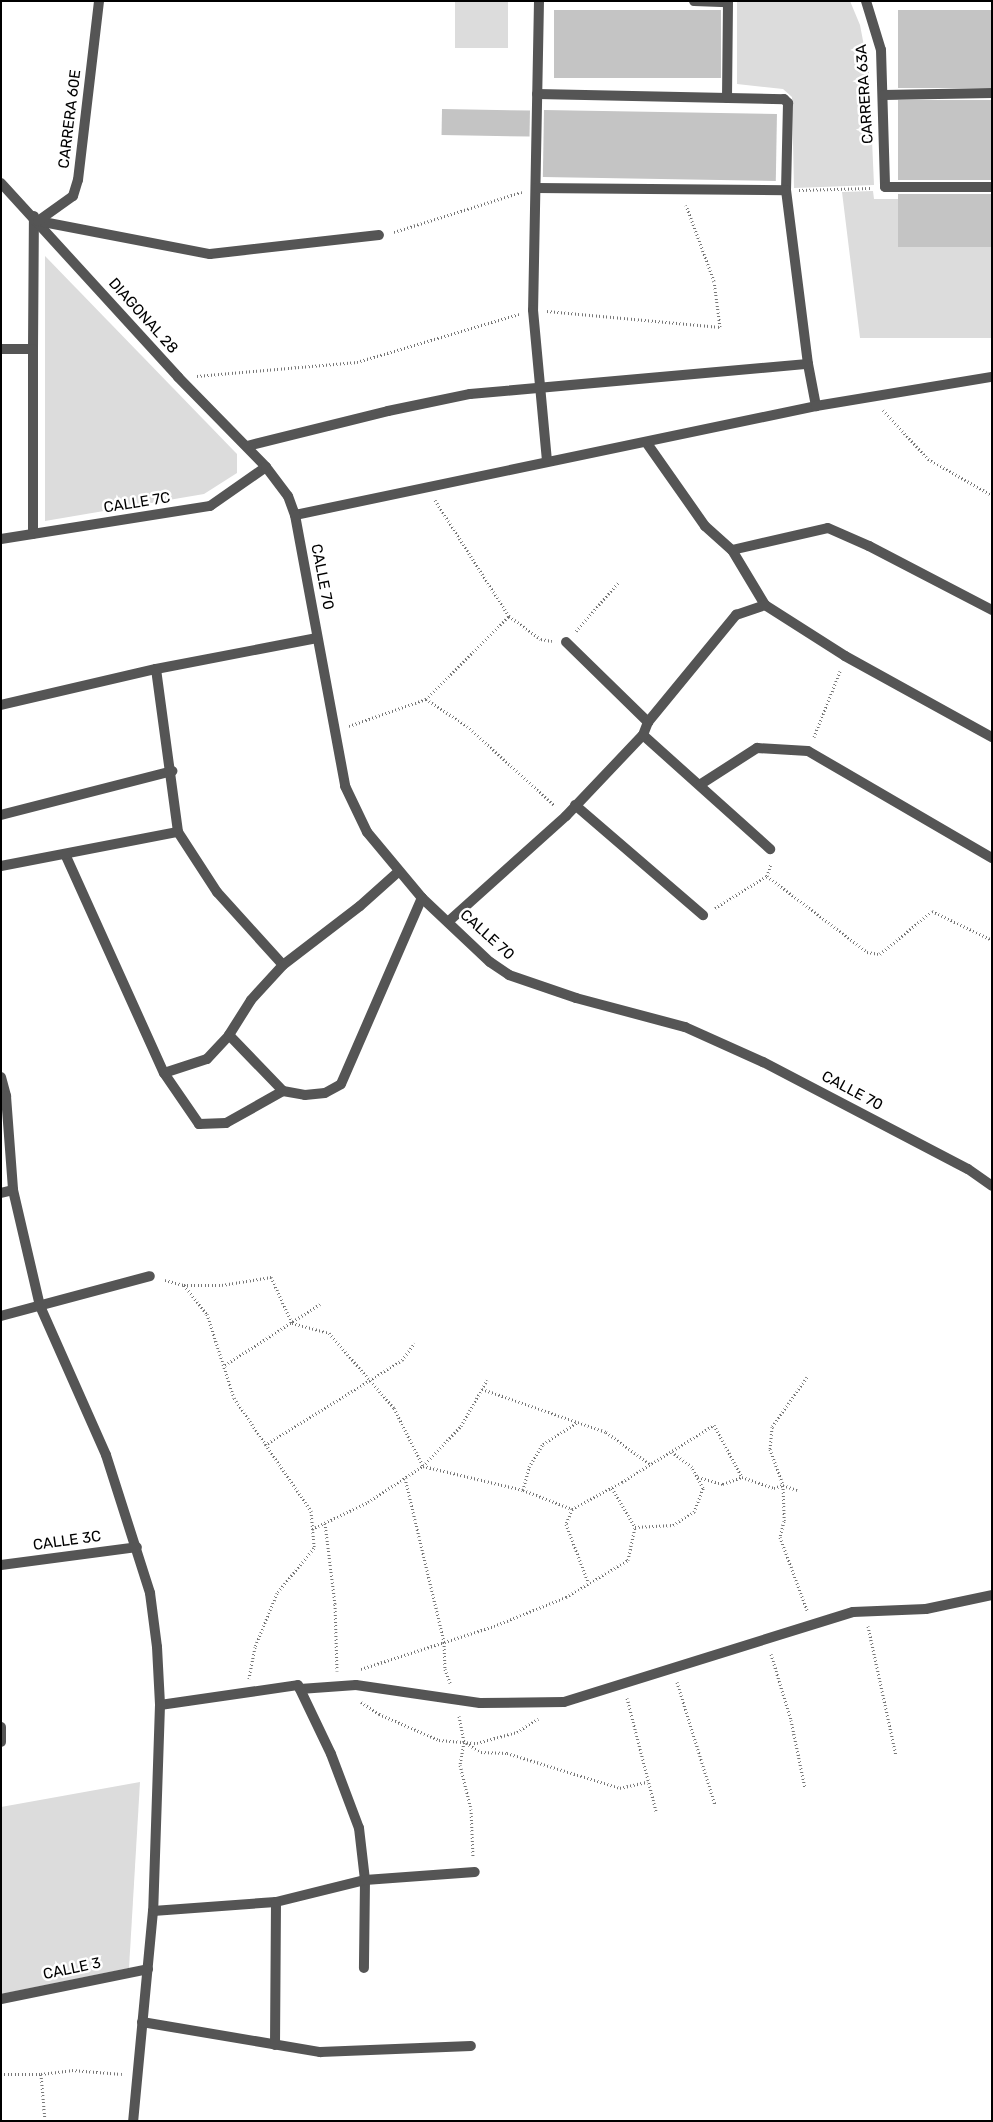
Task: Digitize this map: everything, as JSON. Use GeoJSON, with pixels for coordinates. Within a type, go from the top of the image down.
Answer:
{"type":"FeatureCollection","features":[{"type":"Feature","properties":{"kind":"street","name":"CARRERA 60E"},"geometry":{"type":"LineString","coordinates":[[36,219],[73,196],[78,180],[99,1]]}},
{"type":"Feature","properties":{"kind":"street"},"geometry":{"type":"LineString","coordinates":[[539,1],[533,310],[547,461]]}},
{"type":"Feature","properties":{"kind":"street"},"geometry":{"type":"LineString","coordinates":[[694,1],[728,2],[727,98]]}},
{"type":"Feature","properties":{"kind":"street"},"geometry":{"type":"LineString","coordinates":[[866,1],[871,1]]}},
{"type":"Feature","properties":{"kind":"street","name":"CARRERA 63A"},"geometry":{"type":"LineString","coordinates":[[866,1],[880,50],[884,95],[885,187]]}},
{"type":"Feature","properties":{"kind":"street"},"geometry":{"type":"LineString","coordinates":[[884,95],[992,93]]}},
{"type":"Feature","properties":{"kind":"street"},"geometry":{"type":"LineString","coordinates":[[537,94],[784,98],[788,103],[786,190],[808,364],[816,406]]}},
{"type":"Feature","properties":{"kind":"street","name":"DIAGONAL 28"},"geometry":{"type":"LineString","coordinates":[[1,183],[36,219],[178,377],[266,467]]}},
{"type":"Feature","properties":{"kind":"street"},"geometry":{"type":"LineString","coordinates":[[885,187],[992,187]]}},
{"type":"Feature","properties":{"kind":"street"},"geometry":{"type":"LineString","coordinates":[[536,188],[786,190]]}},
{"type":"Feature","properties":{"kind":"street"},"geometry":{"type":"LineString","coordinates":[[33,534],[33,349],[36,219],[210,254],[379,236]]}},
{"type":"Feature","properties":{"kind":"street"},"geometry":{"type":"LineString","coordinates":[[1,349],[33,349]]}},
{"type":"Feature","properties":{"kind":"street"},"geometry":{"type":"LineString","coordinates":[[247,446],[388,411],[461,396],[808,364]]}},
{"type":"Feature","properties":{"kind":"street"},"geometry":{"type":"LineString","coordinates":[[295,515],[816,406],[992,377]]}},
{"type":"Feature","properties":{"kind":"street"},"geometry":{"type":"LineString","coordinates":[[646,442],[705,526],[732,550],[765,605],[845,656],[992,737]]}},
{"type":"Feature","properties":{"kind":"street","name":"CALLE 7C"},"geometry":{"type":"LineString","coordinates":[[1,540],[210,506],[266,467]]}},
{"type":"Feature","properties":{"kind":"street","name":"CALLE 70"},"geometry":{"type":"LineString","coordinates":[[266,467],[288,496],[295,515],[343,778],[367,832],[398,872],[422,898],[490,962],[509,975],[702,1035],[789,1075],[968,1169],[992,1186]]}},
{"type":"Feature","properties":{"kind":"street"},"geometry":{"type":"LineString","coordinates":[[732,550],[828,528],[869,546],[992,610]]}},
{"type":"Feature","properties":{"kind":"street"},"geometry":{"type":"LineString","coordinates":[[448,921],[566,816],[643,735],[648,722],[736,615],[765,605]]}},
{"type":"Feature","properties":{"kind":"street"},"geometry":{"type":"LineString","coordinates":[[1,705],[156,670],[317,638]]}},
{"type":"Feature","properties":{"kind":"street"},"geometry":{"type":"LineString","coordinates":[[566,642],[648,722]]}},
{"type":"Feature","properties":{"kind":"street"},"geometry":{"type":"LineString","coordinates":[[156,670],[172,771],[178,832],[217,892],[282,965]]}},
{"type":"Feature","properties":{"kind":"street"},"geometry":{"type":"LineString","coordinates":[[643,735],[701,784],[770,849]]}},
{"type":"Feature","properties":{"kind":"street"},"geometry":{"type":"LineString","coordinates":[[701,784],[757,748],[808,751],[992,858]]}},
{"type":"Feature","properties":{"kind":"street"},"geometry":{"type":"LineString","coordinates":[[1,815],[172,771]]}},
{"type":"Feature","properties":{"kind":"street"},"geometry":{"type":"LineString","coordinates":[[575,806],[703,915]]}},
{"type":"Feature","properties":{"kind":"street"},"geometry":{"type":"LineString","coordinates":[[1,866],[178,832]]}},
{"type":"Feature","properties":{"kind":"street"},"geometry":{"type":"LineString","coordinates":[[65,854],[164,1073],[199,1124],[226,1123],[283,1091],[325,1093],[341,1084],[422,898]]}},
{"type":"Feature","properties":{"kind":"street"},"geometry":{"type":"LineString","coordinates":[[164,1073],[207,1060],[229,1035],[251,1000],[282,965],[360,906],[398,872]]}},
{"type":"Feature","properties":{"kind":"street"},"geometry":{"type":"LineString","coordinates":[[229,1035],[283,1091]]}},
{"type":"Feature","properties":{"kind":"street"},"geometry":{"type":"LineString","coordinates":[[1,1077],[6,1096],[13,1190],[40,1306],[106,1454],[150,1593],[158,1647],[160,1704],[153,1911],[133,2121]]}},
{"type":"Feature","properties":{"kind":"street"},"geometry":{"type":"LineString","coordinates":[[1,1193],[13,1190]]}},
{"type":"Feature","properties":{"kind":"street"},"geometry":{"type":"LineString","coordinates":[[1,1316],[150,1276]]}},
{"type":"Feature","properties":{"kind":"street","name":"CALLE 3C"},"geometry":{"type":"LineString","coordinates":[[1,1565],[137,1547]]}},
{"type":"Feature","properties":{"kind":"street"},"geometry":{"type":"LineString","coordinates":[[300,1689],[356,1685],[456,1700],[564,1702],[766,1636],[812,1623],[865,1611],[926,1609],[992,1596]]}},
{"type":"Feature","properties":{"kind":"street"},"geometry":{"type":"LineString","coordinates":[[160,1704],[298,1685],[331,1754],[359,1828],[365,1880],[364,1968]]}},
{"type":"Feature","properties":{"kind":"street"},"geometry":{"type":"LineString","coordinates":[[1,1727],[1,1742]]}},
{"type":"Feature","properties":{"kind":"street"},"geometry":{"type":"LineString","coordinates":[[153,1911],[276,1902],[365,1880],[475,1872]]}},
{"type":"Feature","properties":{"kind":"street"},"geometry":{"type":"LineString","coordinates":[[275,2046],[276,1902]]}},
{"type":"Feature","properties":{"kind":"street","name":"CALLE 3"},"geometry":{"type":"LineString","coordinates":[[1,2000],[148,1969]]}},
{"type":"Feature","properties":{"kind":"street"},"geometry":{"type":"LineString","coordinates":[[142,2022],[275,2046],[320,2052],[471,2046]]}},
{"type":"Feature","properties":{"kind":"path"},"geometry":{"type":"LineString","coordinates":[[786,190],[885,187]]}},
{"type":"Feature","properties":{"kind":"path"},"geometry":{"type":"LineString","coordinates":[[379,236],[536,188]]}},
{"type":"Feature","properties":{"kind":"path"},"geometry":{"type":"LineString","coordinates":[[178,377],[356,362],[533,310],[720,327],[714,281],[680,190]]}},
{"type":"Feature","properties":{"kind":"path"},"geometry":{"type":"LineString","coordinates":[[874,396],[928,459],[992,495]]}},
{"type":"Feature","properties":{"kind":"path"},"geometry":{"type":"LineString","coordinates":[[428,488],[509,616],[541,639],[566,642],[618,583]]}},
{"type":"Feature","properties":{"kind":"path"},"geometry":{"type":"LineString","coordinates":[[333,731],[426,699],[509,616]]}},
{"type":"Feature","properties":{"kind":"path"},"geometry":{"type":"LineString","coordinates":[[808,751],[825,715],[845,656]]}},
{"type":"Feature","properties":{"kind":"path"},"geometry":{"type":"LineString","coordinates":[[426,699],[467,726],[566,816]]}},
{"type":"Feature","properties":{"kind":"path"},"geometry":{"type":"LineString","coordinates":[[703,915],[767,876],[771,864],[770,849]]}},
{"type":"Feature","properties":{"kind":"path"},"geometry":{"type":"LineString","coordinates":[[767,876],[867,952],[880,954],[932,911],[992,940]]}},
{"type":"Feature","properties":{"kind":"path"},"geometry":{"type":"LineString","coordinates":[[150,1276],[184,1285],[222,1285],[271,1277],[292,1322],[330,1333],[368,1381],[394,1408],[423,1466],[523,1490],[572,1509]]}},
{"type":"Feature","properties":{"kind":"path"},"geometry":{"type":"LineString","coordinates":[[184,1285],[207,1314],[225,1365],[234,1398],[310,1511],[314,1548],[277,1593],[255,1647],[246,1693]]}},
{"type":"Feature","properties":{"kind":"path"},"geometry":{"type":"LineString","coordinates":[[225,1365],[320,1304]]}},
{"type":"Feature","properties":{"kind":"path"},"geometry":{"type":"LineString","coordinates":[[265,1445],[402,1360],[415,1343]]}},
{"type":"Feature","properties":{"kind":"path"},"geometry":{"type":"LineString","coordinates":[[807,1377],[772,1427],[770,1448],[783,1485],[784,1521],[780,1537],[812,1623]]}},
{"type":"Feature","properties":{"kind":"path"},"geometry":{"type":"LineString","coordinates":[[312,1530],[368,1502],[423,1466],[461,1426],[487,1380]]}},
{"type":"Feature","properties":{"kind":"path"},"geometry":{"type":"LineString","coordinates":[[482,1389],[606,1432],[651,1465]]}},
{"type":"Feature","properties":{"kind":"path"},"geometry":{"type":"LineString","coordinates":[[523,1490],[529,1467],[543,1444],[578,1422]]}},
{"type":"Feature","properties":{"kind":"path"},"geometry":{"type":"LineString","coordinates":[[588,1582],[566,1524],[572,1509],[651,1465],[714,1425],[742,1477]]}},
{"type":"Feature","properties":{"kind":"path"},"geometry":{"type":"LineString","coordinates":[[635,1527],[674,1525],[694,1512],[703,1488],[692,1467],[672,1452]]}},
{"type":"Feature","properties":{"kind":"path"},"geometry":{"type":"LineString","coordinates":[[697,1476],[723,1484],[742,1477],[774,1488],[783,1485],[797,1490]]}},
{"type":"Feature","properties":{"kind":"path"},"geometry":{"type":"LineString","coordinates":[[405,1478],[444,1642],[445,1669],[456,1700],[464,1742],[460,1765],[471,1809],[470,1841],[475,1872]]}},
{"type":"Feature","properties":{"kind":"path"},"geometry":{"type":"LineString","coordinates":[[355,1671],[444,1642],[566,1597],[588,1582],[628,1560],[635,1527],[612,1488]]}},
{"type":"Feature","properties":{"kind":"path"},"geometry":{"type":"LineString","coordinates":[[325,1523],[334,1594],[338,1686],[380,1714],[439,1740],[477,1743],[518,1732],[540,1717]]}},
{"type":"Feature","properties":{"kind":"path"},"geometry":{"type":"LineString","coordinates":[[865,1611],[896,1755]]}},
{"type":"Feature","properties":{"kind":"path"},"geometry":{"type":"LineString","coordinates":[[766,1636],[791,1720],[806,1788]]}},
{"type":"Feature","properties":{"kind":"path"},"geometry":{"type":"LineString","coordinates":[[672,1667],[715,1805]]}},
{"type":"Feature","properties":{"kind":"path"},"geometry":{"type":"LineString","coordinates":[[624,1683],[647,1782],[656,1811]]}},
{"type":"Feature","properties":{"kind":"path"},"geometry":{"type":"LineString","coordinates":[[464,1742],[481,1752],[506,1753],[620,1788],[647,1782]]}},
{"type":"Feature","properties":{"kind":"path"},"geometry":{"type":"LineString","coordinates":[[1,2074],[41,2074],[72,2070],[138,2076]]}},
{"type":"Feature","properties":{"kind":"path"},"geometry":{"type":"LineString","coordinates":[[41,2074],[45,2121]]}},
{"type":"Feature","properties":{"kind":"shaded area"},"geometry":{"type":"Polygon","coordinates":[[[455,1],[508,1],[508,48],[455,48],[455,1]]]}},
{"type":"Feature","properties":{"kind":"shaded area"},"geometry":{"type":"Polygon","coordinates":[[[737,1],[850,1],[860,25],[869,72],[874,185],[794,188],[792,97],[783,89],[737,84],[737,1]]]}},
{"type":"Feature","properties":{"kind":"shaded area"},"geometry":{"type":"Polygon","coordinates":[[[873,191],[874,199],[898,199],[899,247],[992,246],[992,338],[860,338],[842,192],[873,191]]]}},
{"type":"Feature","properties":{"kind":"shaded area"},"geometry":{"type":"Polygon","coordinates":[[[45,256],[237,454],[237,473],[204,494],[45,521],[45,256]]]}},
{"type":"Feature","properties":{"kind":"shaded area"},"geometry":{"type":"Polygon","coordinates":[[[140,1782],[129,1968],[1,1994],[1,1807],[140,1782]]]}},
{"type":"Feature","properties":{"kind":"building"},"geometry":{"type":"Polygon","coordinates":[[[554,10],[721,10],[721,78],[554,78],[554,10]]]}},
{"type":"Feature","properties":{"kind":"building"},"geometry":{"type":"Polygon","coordinates":[[[898,10],[992,10],[992,88],[898,88],[898,10]]]}},
{"type":"Feature","properties":{"kind":"building"},"geometry":{"type":"Polygon","coordinates":[[[898,100],[992,100],[992,180],[898,180],[898,100]]]}},
{"type":"Feature","properties":{"kind":"building"},"geometry":{"type":"Polygon","coordinates":[[[442,109],[530,111],[530,137],[442,135],[442,109]]]}},
{"type":"Feature","properties":{"kind":"building"},"geometry":{"type":"Polygon","coordinates":[[[544,110],[777,114],[776,181],[543,177],[544,110]]]}},
{"type":"Feature","properties":{"kind":"building"},"geometry":{"type":"Polygon","coordinates":[[[898,194],[992,194],[992,247],[898,247],[898,194]]]}}]}
